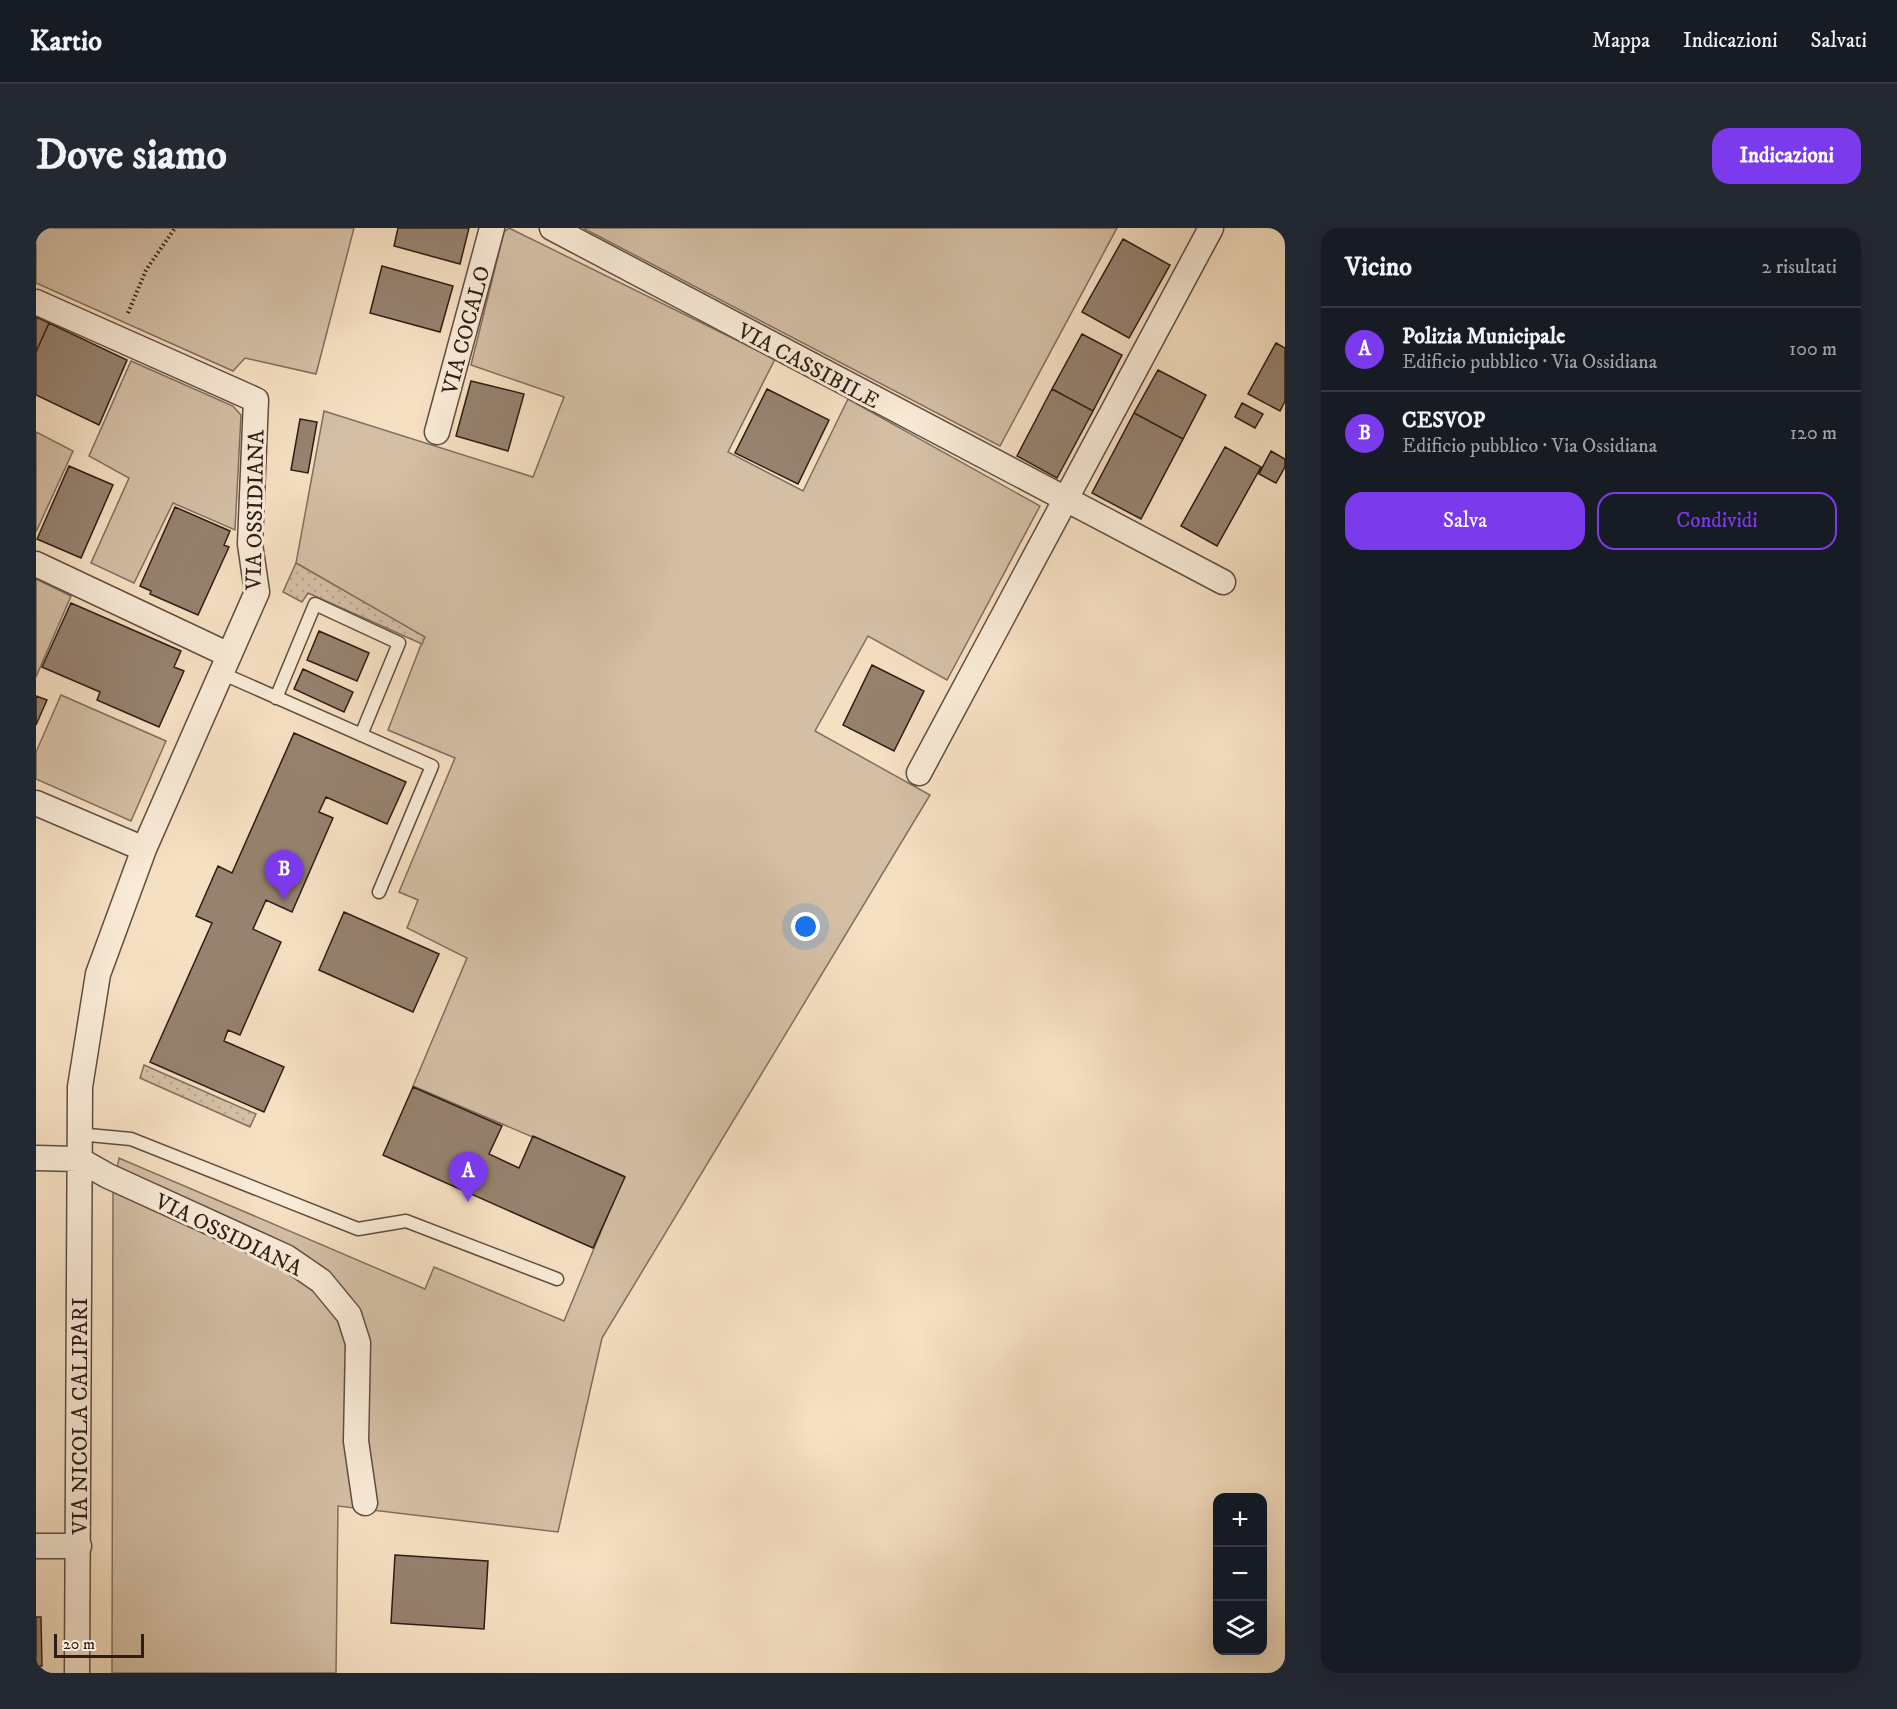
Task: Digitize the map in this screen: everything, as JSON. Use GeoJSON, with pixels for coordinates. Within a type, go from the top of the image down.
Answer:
{"type":"FeatureCollection","features":[{"type":"Feature","properties":{"kind":"street","name":"VIA COCALO"},"geometry":{"type":"LineString","coordinates":[[437,432],[492,228]]}},
{"type":"Feature","properties":{"kind":"street","name":"VIA CASSIBILE"},"geometry":{"type":"LineString","coordinates":[[552,228],[675,295],[1223,582]]}},
{"type":"Feature","properties":{"kind":"street"},"geometry":{"type":"LineString","coordinates":[[919,773],[1211,228]]}},
{"type":"Feature","properties":{"kind":"street","name":"VIA OSSIDIANA"},"geometry":{"type":"LineString","coordinates":[[36,302],[256,400],[250,544],[257,592],[144,849],[98,974],[80,1087],[78,1159],[108,1176],[286,1257],[321,1281],[349,1315],[358,1342],[356,1441],[365,1503]]}},
{"type":"Feature","properties":{"kind":"street"},"geometry":{"type":"LineString","coordinates":[[36,564],[225,664]]}},
{"type":"Feature","properties":{"kind":"street"},"geometry":{"type":"LineString","coordinates":[[36,803],[144,849]]}},
{"type":"Feature","properties":{"kind":"street"},"geometry":{"type":"LineString","coordinates":[[36,1158],[78,1159]]}},
{"type":"Feature","properties":{"kind":"street","name":"VIA NICOLA CALIPARI"},"geometry":{"type":"LineString","coordinates":[[77,1673],[78,1159]]}},
{"type":"Feature","properties":{"kind":"street"},"geometry":{"type":"LineString","coordinates":[[36,1546],[79,1546]]}},
{"type":"Feature","properties":{"kind":"lane"},"geometry":{"type":"LineString","coordinates":[[276,698],[315,604],[399,642],[361,735]]}},
{"type":"Feature","properties":{"kind":"lane"},"geometry":{"type":"LineString","coordinates":[[225,664],[276,698],[432,766],[379,892]]}},
{"type":"Feature","properties":{"kind":"lane","name":"VIA OSSIDIANA"},"geometry":{"type":"LineString","coordinates":[[78,1134],[131,1139],[358,1229],[406,1221],[557,1279]]}},
{"type":"Feature","properties":{"kind":"path"},"geometry":{"type":"LineString","coordinates":[[118,338],[146,270],[175,228]]}},
{"type":"Feature","properties":{"kind":"shaded area"},"geometry":{"type":"Polygon","coordinates":[[[36,228],[354,228],[316,374],[245,358],[233,371],[36,283],[36,228]]]}},
{"type":"Feature","properties":{"kind":"shaded area"},"geometry":{"type":"Polygon","coordinates":[[[509,228],[775,359],[728,452],[803,491],[848,399],[1040,506],[947,680],[868,636],[815,731],[930,795],[602,1338],[558,1532],[338,1506],[336,1673],[112,1673],[113,1191],[119,1158],[425,1289],[434,1267],[564,1321],[624,1176],[413,1086],[467,958],[407,928],[418,900],[399,892],[455,758],[388,730],[424,637],[296,563],[324,411],[533,477],[564,397],[471,365],[504,232],[509,228]]]}},
{"type":"Feature","properties":{"kind":"shaded area"},"geometry":{"type":"Polygon","coordinates":[[[583,228],[1117,228],[1000,446],[583,228]]]}},
{"type":"Feature","properties":{"kind":"shaded area"},"geometry":{"type":"Polygon","coordinates":[[[131,361],[233,406],[241,415],[235,530],[173,503],[134,583],[91,563],[129,478],[89,456],[131,361]]]}},
{"type":"Feature","properties":{"kind":"shaded area"},"geometry":{"type":"Polygon","coordinates":[[[36,432],[73,451],[36,532],[36,432]]]}},
{"type":"Feature","properties":{"kind":"shaded area"},"geometry":{"type":"Polygon","coordinates":[[[296,563],[425,637],[422,644],[308,593],[302,602],[283,592],[296,563]]]}},
{"type":"Feature","properties":{"kind":"shaded area"},"geometry":{"type":"Polygon","coordinates":[[[36,579],[71,596],[36,677],[36,579]]]}},
{"type":"Feature","properties":{"kind":"shaded area"},"geometry":{"type":"Polygon","coordinates":[[[61,695],[166,741],[131,821],[36,779],[36,752],[61,695]]]}},
{"type":"Feature","properties":{"kind":"shaded area"},"geometry":{"type":"Polygon","coordinates":[[[144,1065],[256,1114],[250,1127],[140,1078],[144,1065]]]}},
{"type":"Feature","properties":{"kind":"building"},"geometry":{"type":"Polygon","coordinates":[[[398,228],[469,228],[460,264],[394,246],[398,228]]]}},
{"type":"Feature","properties":{"kind":"building"},"geometry":{"type":"Polygon","coordinates":[[[1123,239],[1170,265],[1129,338],[1082,312],[1123,239]]]}},
{"type":"Feature","properties":{"kind":"building"},"geometry":{"type":"Polygon","coordinates":[[[382,266],[453,286],[440,332],[370,313],[382,266]]]}},
{"type":"Feature","properties":{"kind":"building"},"geometry":{"type":"Polygon","coordinates":[[[36,317],[49,323],[36,352],[36,317]]]}},
{"type":"Feature","properties":{"kind":"building"},"geometry":{"type":"Polygon","coordinates":[[[49,323],[127,360],[99,425],[36,395],[36,352],[49,323]]]}},
{"type":"Feature","properties":{"kind":"building"},"geometry":{"type":"Polygon","coordinates":[[[1082,334],[1122,355],[1093,411],[1052,389],[1082,334]]]}},
{"type":"Feature","properties":{"kind":"building"},"geometry":{"type":"Polygon","coordinates":[[[1276,343],[1285,348],[1285,401],[1280,411],[1248,394],[1276,343]]]}},
{"type":"Feature","properties":{"kind":"building"},"geometry":{"type":"Polygon","coordinates":[[[1158,370],[1206,395],[1183,439],[1134,413],[1158,370]]]}},
{"type":"Feature","properties":{"kind":"building"},"geometry":{"type":"Polygon","coordinates":[[[471,381],[524,394],[508,451],[456,436],[471,381]]]}},
{"type":"Feature","properties":{"kind":"building"},"geometry":{"type":"Polygon","coordinates":[[[767,389],[829,420],[798,484],[735,453],[767,389]]]}},
{"type":"Feature","properties":{"kind":"building"},"geometry":{"type":"Polygon","coordinates":[[[1052,389],[1093,411],[1057,478],[1017,456],[1052,389]]]}},
{"type":"Feature","properties":{"kind":"building"},"geometry":{"type":"Polygon","coordinates":[[[1242,403],[1263,414],[1255,428],[1235,417],[1242,403]]]}},
{"type":"Feature","properties":{"kind":"building"},"geometry":{"type":"Polygon","coordinates":[[[1134,413],[1183,439],[1141,519],[1092,493],[1134,413]]]}},
{"type":"Feature","properties":{"kind":"building"},"geometry":{"type":"Polygon","coordinates":[[[300,419],[317,422],[308,473],[291,470],[300,419]]]}},
{"type":"Feature","properties":{"kind":"building"},"geometry":{"type":"Polygon","coordinates":[[[1225,447],[1261,467],[1217,546],[1181,526],[1225,447]]]}},
{"type":"Feature","properties":{"kind":"building"},"geometry":{"type":"Polygon","coordinates":[[[1271,451],[1285,459],[1285,467],[1276,483],[1259,474],[1271,451]]]}},
{"type":"Feature","properties":{"kind":"building"},"geometry":{"type":"Polygon","coordinates":[[[69,466],[113,485],[81,558],[37,539],[69,466]]]}},
{"type":"Feature","properties":{"kind":"building"},"geometry":{"type":"Polygon","coordinates":[[[175,507],[230,531],[224,545],[229,547],[198,615],[150,594],[151,591],[140,586],[175,507]]]}},
{"type":"Feature","properties":{"kind":"building"},"geometry":{"type":"Polygon","coordinates":[[[71,603],[181,651],[174,667],[184,671],[159,727],[97,700],[100,692],[42,667],[71,603]]]}},
{"type":"Feature","properties":{"kind":"building"},"geometry":{"type":"Polygon","coordinates":[[[319,631],[369,653],[357,681],[307,660],[319,631]]]}},
{"type":"Feature","properties":{"kind":"building"},"geometry":{"type":"Polygon","coordinates":[[[872,665],[924,691],[894,751],[843,725],[872,665]]]}},
{"type":"Feature","properties":{"kind":"building"},"geometry":{"type":"Polygon","coordinates":[[[303,669],[353,692],[344,712],[294,689],[303,669]]]}},
{"type":"Feature","properties":{"kind":"building"},"geometry":{"type":"Polygon","coordinates":[[[36,696],[47,700],[36,725],[36,696]]]}},
{"type":"Feature","properties":{"kind":"building"},"geometry":{"type":"Polygon","coordinates":[[[294,733],[406,782],[387,824],[326,797],[319,812],[333,818],[292,912],[266,900],[253,929],[281,942],[240,1035],[228,1030],[224,1041],[284,1067],[264,1112],[150,1062],[212,923],[196,916],[218,866],[232,873],[294,733]]]}},
{"type":"Feature","properties":{"kind":"building"},"geometry":{"type":"Polygon","coordinates":[[[344,912],[439,954],[413,1012],[319,970],[344,912]]]}},
{"type":"Feature","properties":{"kind":"building"},"geometry":{"type":"Polygon","coordinates":[[[413,1087],[502,1126],[489,1154],[519,1168],[533,1136],[625,1177],[593,1248],[383,1155],[413,1087]]]}},
{"type":"Feature","properties":{"kind":"building"},"geometry":{"type":"Polygon","coordinates":[[[395,1555],[488,1561],[484,1629],[391,1623],[395,1555]]]}},
{"type":"Feature","properties":{"kind":"building"},"geometry":{"type":"Polygon","coordinates":[[[36,1617],[41,1617],[42,1666],[36,1666],[36,1617]]]}},
{"type":"Feature","properties":{"kind":"place","name":"CESVOP"},"geometry":{"type":"Point","coordinates":[284,900]}},
{"type":"Feature","properties":{"kind":"place","name":"Polizia Municipale"},"geometry":{"type":"Point","coordinates":[468,1202]}}]}
